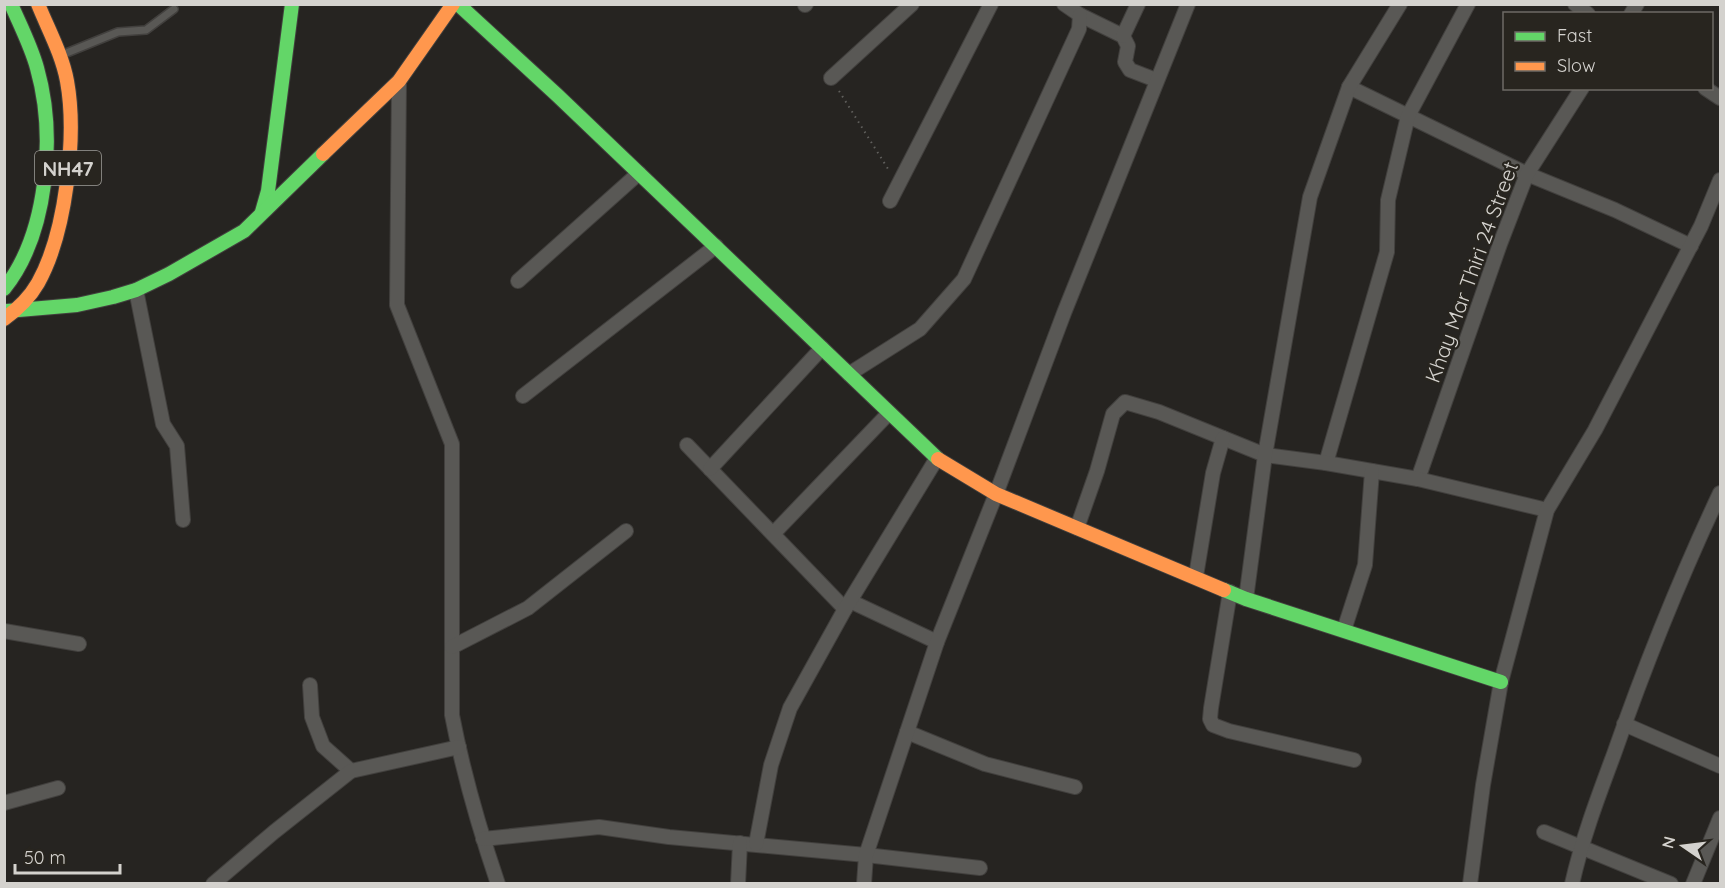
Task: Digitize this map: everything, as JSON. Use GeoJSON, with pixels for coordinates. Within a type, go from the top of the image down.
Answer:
{"type":"FeatureCollection","features":[{"type":"Feature","properties":{"kind":"main road","name":"NH47"},"geometry":{"type":"LineString","coordinates":[[4,289],[20,268],[27,253],[39,206],[47,132],[36,68],[11,4]]}},
{"type":"Feature","properties":{"kind":"main road","name":"NH47"},"geometry":{"type":"LineString","coordinates":[[8,314],[31,294],[45,270],[63,209],[68,171],[70,131],[67,82],[38,4]]}},
{"type":"Feature","properties":{"kind":"main road"},"geometry":{"type":"LineString","coordinates":[[261,215],[268,191],[292,4]]}},
{"type":"Feature","properties":{"kind":"main road"},"geometry":{"type":"LineString","coordinates":[[8,314],[77,305],[136,290],[244,231],[399,81],[453,4]]}},
{"type":"Feature","properties":{"kind":"main road"},"geometry":{"type":"LineString","coordinates":[[458,4],[639,173],[937,458],[974,483],[1246,599],[1501,682]]}},
{"type":"Feature","properties":{"kind":"street"},"geometry":{"type":"LineString","coordinates":[[831,78],[912,4]]}},
{"type":"Feature","properties":{"kind":"street"},"geometry":{"type":"LineString","coordinates":[[890,201],[992,4]]}},
{"type":"Feature","properties":{"kind":"street"},"geometry":{"type":"LineString","coordinates":[[1064,4],[1080,15],[1123,36],[1128,46],[1125,62],[1130,70],[1156,80]]}},
{"type":"Feature","properties":{"kind":"street"},"geometry":{"type":"LineString","coordinates":[[1123,36],[1138,4]]}},
{"type":"Feature","properties":{"kind":"street"},"geometry":{"type":"LineString","coordinates":[[864,884],[866,855],[937,642],[1064,313],[1188,4]]}},
{"type":"Feature","properties":{"kind":"street"},"geometry":{"type":"LineString","coordinates":[[1246,599],[1264,454],[1310,196],[1349,87],[1400,4]]}},
{"type":"Feature","properties":{"kind":"street"},"geometry":{"type":"LineString","coordinates":[[1326,463],[1387,252],[1388,200],[1408,116],[1468,4]]}},
{"type":"Feature","properties":{"kind":"street"},"geometry":{"type":"LineString","coordinates":[[849,374],[920,329],[964,279],[1079,29],[1080,15]]}},
{"type":"Feature","properties":{"kind":"street"},"geometry":{"type":"LineString","coordinates":[[399,81],[397,305],[452,444],[452,715],[483,839],[498,884]]}},
{"type":"Feature","properties":{"kind":"street"},"geometry":{"type":"LineString","coordinates":[[1349,87],[1527,174],[1615,210],[1691,246]]}},
{"type":"Feature","properties":{"kind":"street","name":"Khay Mar Thiri 24 Street"},"geometry":{"type":"LineString","coordinates":[[1418,479],[1500,244],[1527,174],[1581,90]]}},
{"type":"Feature","properties":{"kind":"street"},"geometry":{"type":"LineString","coordinates":[[518,281],[639,173]]}},
{"type":"Feature","properties":{"kind":"street"},"geometry":{"type":"LineString","coordinates":[[1470,884],[1483,785],[1501,682],[1547,510],[1595,430],[1701,226],[1720,180]]}},
{"type":"Feature","properties":{"kind":"street"},"geometry":{"type":"LineString","coordinates":[[523,396],[716,246]]}},
{"type":"Feature","properties":{"kind":"street"},"geometry":{"type":"LineString","coordinates":[[136,290],[163,424],[177,446],[183,520]]}},
{"type":"Feature","properties":{"kind":"street"},"geometry":{"type":"LineString","coordinates":[[710,469],[822,348]]}},
{"type":"Feature","properties":{"kind":"street"},"geometry":{"type":"LineString","coordinates":[[1077,528],[1097,471],[1113,414],[1125,402],[1159,412],[1264,454],[1418,479],[1547,510]]}},
{"type":"Feature","properties":{"kind":"street"},"geometry":{"type":"LineString","coordinates":[[773,534],[889,413]]}},
{"type":"Feature","properties":{"kind":"street"},"geometry":{"type":"LineString","coordinates":[[1196,576],[1213,473],[1223,438]]}},
{"type":"Feature","properties":{"kind":"street"},"geometry":{"type":"LineString","coordinates":[[687,445],[773,534],[847,605],[937,642]]}},
{"type":"Feature","properties":{"kind":"street"},"geometry":{"type":"LineString","coordinates":[[756,844],[771,765],[790,708],[847,605],[937,458]]}},
{"type":"Feature","properties":{"kind":"street"},"geometry":{"type":"LineString","coordinates":[[1344,630],[1365,565],[1372,471]]}},
{"type":"Feature","properties":{"kind":"street"},"geometry":{"type":"LineString","coordinates":[[1572,884],[1580,847],[1624,724],[1683,573],[1720,493]]}},
{"type":"Feature","properties":{"kind":"street"},"geometry":{"type":"LineString","coordinates":[[452,647],[528,608],[626,531]]}},
{"type":"Feature","properties":{"kind":"street"},"geometry":{"type":"LineString","coordinates":[[1230,592],[1211,708],[1210,718],[1213,725],[1229,731],[1354,760]]}},
{"type":"Feature","properties":{"kind":"street"},"geometry":{"type":"LineString","coordinates":[[4,631],[79,644]]}},
{"type":"Feature","properties":{"kind":"street"},"geometry":{"type":"LineString","coordinates":[[310,685],[312,717],[323,746],[351,771]]}},
{"type":"Feature","properties":{"kind":"street"},"geometry":{"type":"LineString","coordinates":[[1624,724],[1720,766]]}},
{"type":"Feature","properties":{"kind":"street"},"geometry":{"type":"LineString","coordinates":[[907,732],[985,764],[1075,787]]}},
{"type":"Feature","properties":{"kind":"street"},"geometry":{"type":"LineString","coordinates":[[213,884],[351,771],[459,747]]}},
{"type":"Feature","properties":{"kind":"street"},"geometry":{"type":"LineString","coordinates":[[4,803],[58,788]]}},
{"type":"Feature","properties":{"kind":"street"},"geometry":{"type":"LineString","coordinates":[[1693,884],[1720,818]]}},
{"type":"Feature","properties":{"kind":"street"},"geometry":{"type":"LineString","coordinates":[[483,839],[599,827],[669,837],[980,868]]}},
{"type":"Feature","properties":{"kind":"street"},"geometry":{"type":"LineString","coordinates":[[1544,832],[1671,884]]}},
{"type":"Feature","properties":{"kind":"street"},"geometry":{"type":"LineString","coordinates":[[738,884],[740,843]]}},
{"type":"Feature","properties":{"kind":"lane"},"geometry":{"type":"LineString","coordinates":[[59,56],[118,32],[146,30],[174,9]]}},
{"type":"Feature","properties":{"kind":"path"},"geometry":{"type":"LineString","coordinates":[[831,78],[898,184]]}},
{"type":"Feature","properties":{"kind":"traffic: fast"},"geometry":{"type":"LineString","coordinates":[[4,289],[19,266],[39,213],[47,153],[43,94],[37,68],[11,4]]}},
{"type":"Feature","properties":{"kind":"traffic: fast"},"geometry":{"type":"LineString","coordinates":[[262,212],[268,191],[292,4]]}},
{"type":"Feature","properties":{"kind":"traffic: fast"},"geometry":{"type":"LineString","coordinates":[[458,4],[557,95],[938,459]]}},
{"type":"Feature","properties":{"kind":"traffic: fast"},"geometry":{"type":"LineString","coordinates":[[7,311],[77,305],[113,297],[136,290],[169,274],[244,231],[323,154]]}},
{"type":"Feature","properties":{"kind":"traffic: fast"},"geometry":{"type":"LineString","coordinates":[[1224,590],[1501,682]]}},
{"type":"Feature","properties":{"kind":"traffic: slow"},"geometry":{"type":"LineString","coordinates":[[4,319],[31,293],[48,262],[56,238],[67,184],[71,129],[67,81],[58,51],[38,4]]}},
{"type":"Feature","properties":{"kind":"traffic: slow"},"geometry":{"type":"LineString","coordinates":[[323,154],[399,81],[453,4]]}},
{"type":"Feature","properties":{"kind":"traffic: slow"},"geometry":{"type":"LineString","coordinates":[[938,459],[996,494],[1224,590]]}}]}
